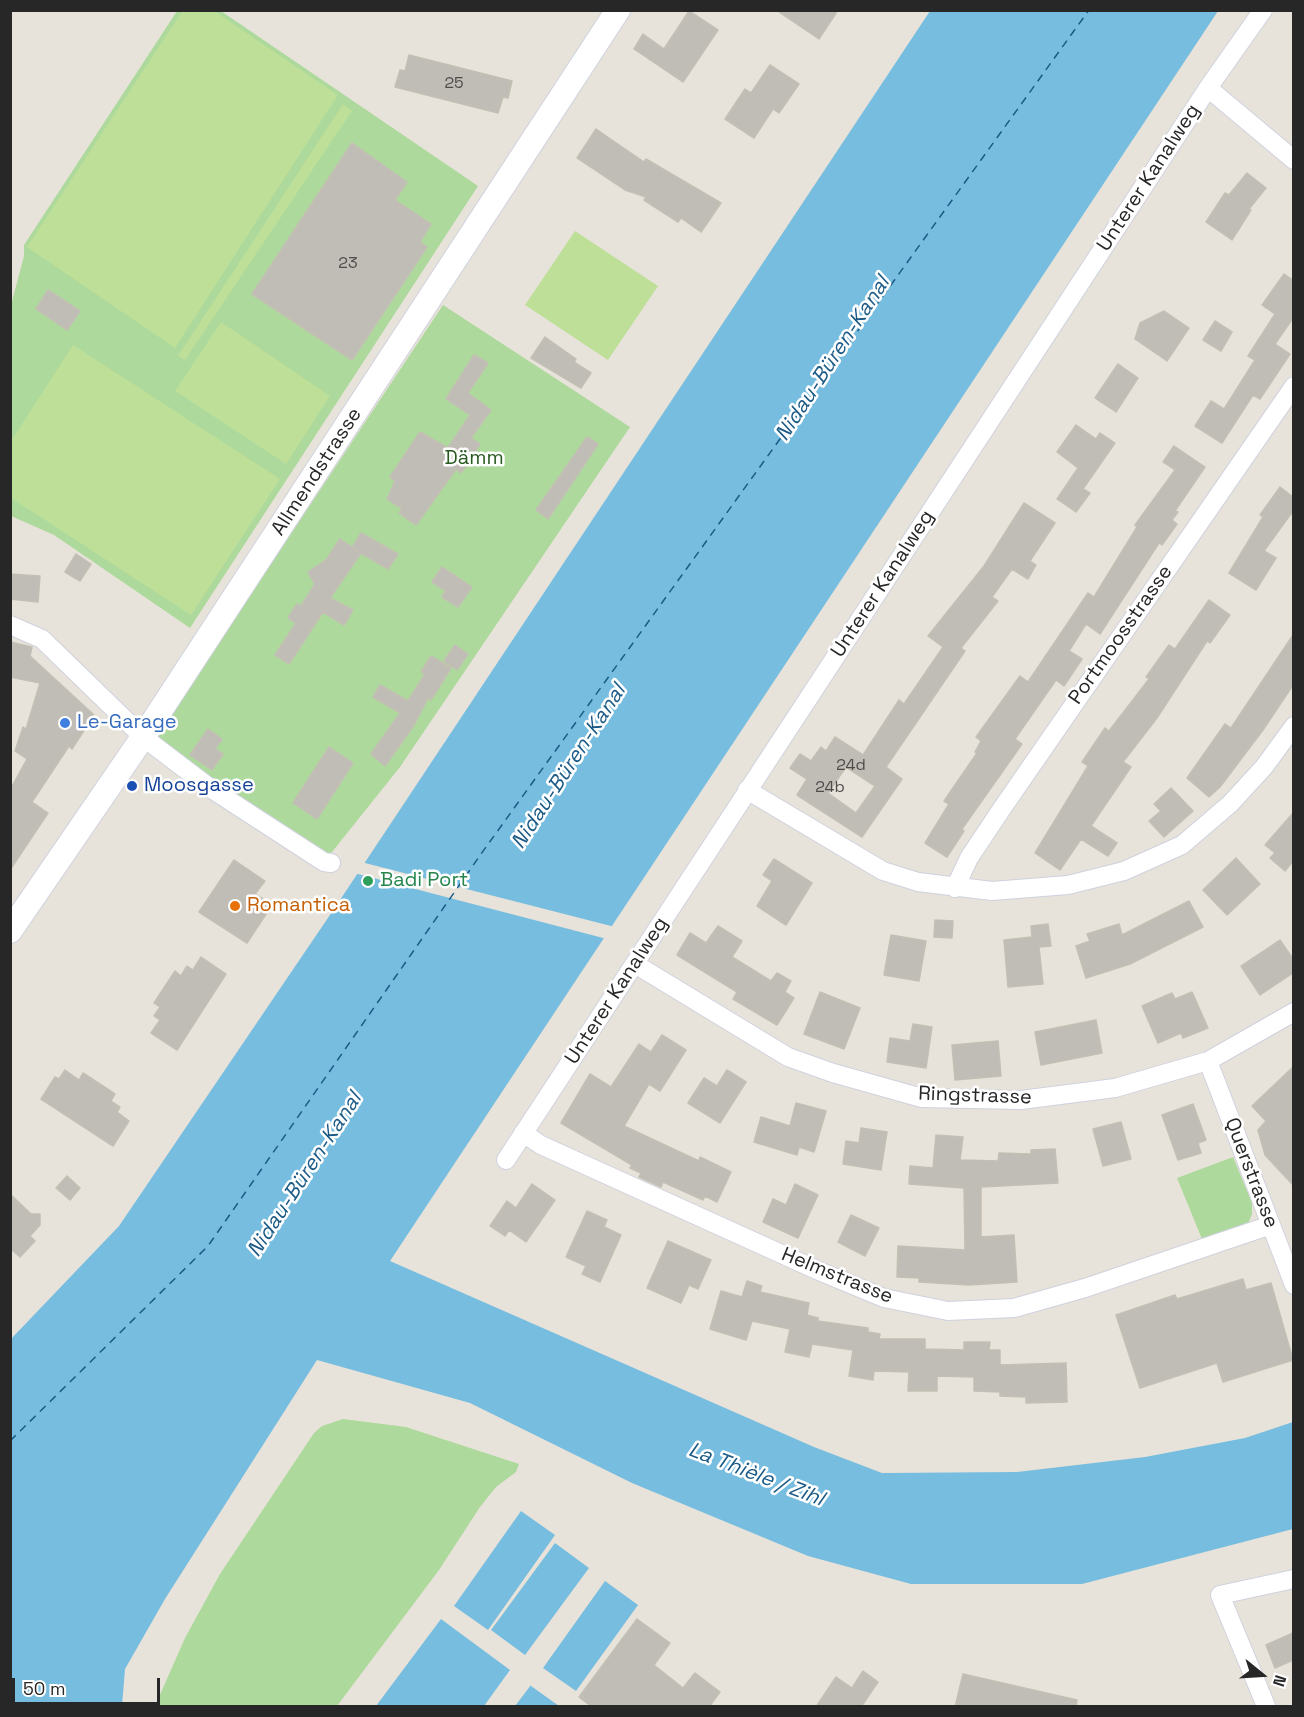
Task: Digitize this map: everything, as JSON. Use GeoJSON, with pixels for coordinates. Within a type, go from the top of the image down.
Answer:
{"type":"FeatureCollection","features":[{"type":"Feature","properties":{"kind":"main road","name":"Allmendstrasse"},"geometry":{"type":"LineString","coordinates":[[10,931],[143,737],[618,10]]}},
{"type":"Feature","properties":{"kind":"street","name":"Unterer Kanalweg"},"geometry":{"type":"LineString","coordinates":[[506,1160],[1209,88],[1263,10]]}},
{"type":"Feature","properties":{"kind":"street"},"geometry":{"type":"LineString","coordinates":[[1209,88],[1293,160]]}},
{"type":"Feature","properties":{"kind":"street","name":"Portmoosstrasse"},"geometry":{"type":"LineString","coordinates":[[955,888],[969,858],[1003,807],[1293,386]]}},
{"type":"Feature","properties":{"kind":"street"},"geometry":{"type":"LineString","coordinates":[[10,625],[42,639],[143,737],[210,788],[324,862],[331,863]]}},
{"type":"Feature","properties":{"kind":"street"},"geometry":{"type":"LineString","coordinates":[[747,790],[883,871],[918,882],[992,891],[1068,885],[1124,871],[1182,845],[1230,804],[1264,767],[1293,726]]}},
{"type":"Feature","properties":{"kind":"street","name":"Ringstrasse"},"geometry":{"type":"LineString","coordinates":[[635,964],[788,1057],[833,1074],[922,1098],[1021,1101],[1115,1088],[1208,1061],[1293,1012]]}},
{"type":"Feature","properties":{"kind":"street","name":"Querstrasse"},"geometry":{"type":"LineString","coordinates":[[1208,1061],[1293,1285]]}},
{"type":"Feature","properties":{"kind":"street","name":"Helmstrasse"},"geometry":{"type":"LineString","coordinates":[[523,1133],[552,1150],[819,1271],[884,1298],[948,1311],[1014,1308],[1085,1288],[1271,1225]]}},
{"type":"Feature","properties":{"kind":"street"},"geometry":{"type":"LineString","coordinates":[[1266,1707],[1220,1596],[1293,1579]]}},
{"type":"Feature","properties":{"kind":"green space"},"geometry":{"type":"Polygon","coordinates":[[[183,10],[214,11],[338,95],[175,348],[27,247],[183,10]]]}},
{"type":"Feature","properties":{"kind":"green space"},"geometry":{"type":"Polygon","coordinates":[[[177,11],[221,11],[478,186],[190,628],[54,535],[11,516],[11,305],[24,256],[24,245],[177,11]]]}},
{"type":"Feature","properties":{"kind":"green space"},"geometry":{"type":"Polygon","coordinates":[[[343,104],[352,111],[185,360],[178,356],[343,104]]]}},
{"type":"Feature","properties":{"kind":"green space"},"geometry":{"type":"Polygon","coordinates":[[[575,231],[658,286],[608,360],[525,305],[575,231]]]}},
{"type":"Feature","properties":{"kind":"green space","name":"Dämm"},"geometry":{"type":"Polygon","coordinates":[[[443,305],[630,427],[400,767],[324,862],[152,743],[443,305]]]}},
{"type":"Feature","properties":{"kind":"green space"},"geometry":{"type":"Polygon","coordinates":[[[221,322],[330,396],[286,464],[175,391],[221,322]]]}},
{"type":"Feature","properties":{"kind":"green space"},"geometry":{"type":"Polygon","coordinates":[[[73,345],[280,479],[191,615],[11,498],[11,441],[73,345]]]}},
{"type":"Feature","properties":{"kind":"green space"},"geometry":{"type":"Polygon","coordinates":[[[1233,1157],[1252,1203],[1252,1214],[1248,1224],[1236,1230],[1202,1239],[1177,1178],[1233,1157]]]}},
{"type":"Feature","properties":{"kind":"green space"},"geometry":{"type":"Polygon","coordinates":[[[343,1419],[406,1427],[519,1464],[516,1472],[496,1487],[480,1507],[439,1570],[337,1706],[155,1706],[185,1638],[220,1574],[314,1433],[322,1426],[343,1419]]]}},
{"type":"Feature","properties":{"kind":"water"},"geometry":{"type":"Polygon","coordinates":[[[930,11],[1218,11],[390,1261],[814,1447],[882,1473],[1017,1472],[1145,1457],[1245,1438],[1293,1422],[1293,1529],[1082,1584],[911,1584],[808,1556],[632,1483],[470,1403],[317,1360],[165,1599],[125,1669],[122,1706],[11,1706],[10,1340],[119,1226],[334,909],[930,11]]]}},
{"type":"Feature","properties":{"kind":"water"},"geometry":{"type":"Polygon","coordinates":[[[521,1511],[555,1535],[488,1630],[454,1606],[521,1511]]]}},
{"type":"Feature","properties":{"kind":"water"},"geometry":{"type":"Polygon","coordinates":[[[555,1543],[589,1568],[525,1655],[491,1630],[555,1543]]]}},
{"type":"Feature","properties":{"kind":"water"},"geometry":{"type":"Polygon","coordinates":[[[605,1581],[638,1605],[576,1691],[543,1668],[605,1581]]]}},
{"type":"Feature","properties":{"kind":"water"},"geometry":{"type":"Polygon","coordinates":[[[441,1619],[510,1670],[484,1706],[376,1706],[441,1619]]]}},
{"type":"Feature","properties":{"kind":"water"},"geometry":{"type":"Polygon","coordinates":[[[531,1686],[559,1706],[515,1706],[531,1686]]]}},
{"type":"Feature","properties":{"kind":"pier"},"geometry":{"type":"Polygon","coordinates":[[[361,862],[615,927],[607,939],[354,873],[361,862]]]}},
{"type":"Feature","properties":{"kind":"building"},"geometry":{"type":"Polygon","coordinates":[[[776,10],[838,10],[819,39],[776,10]]]}},
{"type":"Feature","properties":{"kind":"building"},"geometry":{"type":"Polygon","coordinates":[[[689,11],[718,30],[683,82],[634,49],[643,34],[664,49],[689,11]]]}},
{"type":"Feature","properties":{"kind":"building"},"geometry":{"type":"Polygon","coordinates":[[[409,55],[512,81],[508,98],[503,97],[498,113],[395,87],[400,70],[405,71],[409,55]]]}},
{"type":"Feature","properties":{"kind":"building"},"geometry":{"type":"Polygon","coordinates":[[[770,65],[799,84],[779,113],[773,109],[754,138],[725,119],[745,89],[751,93],[770,65]]]}},
{"type":"Feature","properties":{"kind":"building"},"geometry":{"type":"Polygon","coordinates":[[[596,129],[644,162],[646,159],[721,203],[701,232],[681,218],[678,222],[644,200],[646,197],[625,190],[577,158],[596,129]]]}},
{"type":"Feature","properties":{"kind":"building"},"geometry":{"type":"Polygon","coordinates":[[[352,143],[407,182],[395,200],[431,224],[420,242],[427,247],[352,360],[252,294],[352,143]]]}},
{"type":"Feature","properties":{"kind":"building"},"geometry":{"type":"Polygon","coordinates":[[[1247,173],[1266,188],[1249,209],[1251,210],[1232,240],[1206,222],[1225,193],[1229,195],[1247,173]]]}},
{"type":"Feature","properties":{"kind":"building"},"geometry":{"type":"Polygon","coordinates":[[[1284,274],[1293,280],[1293,318],[1275,344],[1290,354],[1260,399],[1253,395],[1222,443],[1195,426],[1211,401],[1224,409],[1255,360],[1248,356],[1275,314],[1262,305],[1284,274]]]}},
{"type":"Feature","properties":{"kind":"building"},"geometry":{"type":"Polygon","coordinates":[[[48,290],[80,311],[67,330],[36,309],[48,290]]]}},
{"type":"Feature","properties":{"kind":"building"},"geometry":{"type":"Polygon","coordinates":[[[1164,311],[1189,328],[1167,361],[1135,339],[1140,323],[1164,311]]]}},
{"type":"Feature","properties":{"kind":"building"},"geometry":{"type":"Polygon","coordinates":[[[1215,321],[1232,332],[1221,351],[1203,340],[1215,321]]]}},
{"type":"Feature","properties":{"kind":"building"},"geometry":{"type":"Polygon","coordinates":[[[545,337],[576,359],[574,362],[591,373],[581,388],[531,358],[545,337]]]}},
{"type":"Feature","properties":{"kind":"building"},"geometry":{"type":"Polygon","coordinates":[[[474,355],[488,363],[468,393],[491,410],[471,438],[480,444],[461,473],[456,469],[416,525],[399,513],[402,509],[387,499],[395,481],[390,477],[420,432],[448,448],[470,415],[446,399],[474,355]]]}},
{"type":"Feature","properties":{"kind":"building"},"geometry":{"type":"Polygon","coordinates":[[[1118,364],[1138,378],[1116,412],[1095,398],[1118,364]]]}},
{"type":"Feature","properties":{"kind":"building"},"geometry":{"type":"Polygon","coordinates":[[[1076,425],[1096,439],[1100,433],[1115,443],[1083,489],[1090,493],[1076,512],[1057,499],[1078,468],[1057,452],[1076,425]]]}},
{"type":"Feature","properties":{"kind":"building"},"geometry":{"type":"Polygon","coordinates":[[[587,437],[598,444],[548,519],[536,510],[587,437]]]}},
{"type":"Feature","properties":{"kind":"building"},"geometry":{"type":"Polygon","coordinates":[[[1174,446],[1205,467],[1175,511],[1178,512],[1172,520],[1177,524],[1162,545],[1159,543],[1100,634],[1086,624],[1069,651],[1082,659],[1064,686],[1056,680],[1015,739],[1022,744],[962,829],[964,831],[947,857],[925,843],[949,804],[944,801],[977,753],[975,752],[981,741],[976,737],[1020,676],[1028,682],[1088,593],[1094,597],[1137,527],[1135,525],[1175,470],[1163,462],[1174,446]]]}},
{"type":"Feature","properties":{"kind":"building"},"geometry":{"type":"Polygon","coordinates":[[[1280,487],[1293,497],[1293,511],[1264,551],[1276,558],[1256,590],[1229,573],[1263,517],[1260,515],[1280,487]]]}},
{"type":"Feature","properties":{"kind":"building"},"geometry":{"type":"Polygon","coordinates":[[[1024,503],[1055,523],[1030,561],[1036,565],[1028,579],[1012,569],[992,597],[998,601],[961,648],[965,651],[886,767],[902,779],[862,837],[797,795],[807,779],[790,768],[800,754],[811,761],[821,747],[826,751],[835,737],[863,755],[899,700],[904,704],[943,647],[928,636],[984,566],[1024,503]],[[846,767],[828,793],[856,813],[875,786],[846,767]]]}},
{"type":"Feature","properties":{"kind":"building"},"geometry":{"type":"Polygon","coordinates":[[[361,533],[398,554],[388,569],[352,548],[361,533]]]}},
{"type":"Feature","properties":{"kind":"building"},"geometry":{"type":"Polygon","coordinates":[[[340,539],[361,553],[330,598],[353,610],[344,625],[323,612],[289,664],[275,655],[296,623],[288,618],[297,604],[301,606],[315,584],[308,572],[326,560],[340,539]]]}},
{"type":"Feature","properties":{"kind":"building"},"geometry":{"type":"Polygon","coordinates":[[[76,554],[91,564],[80,581],[65,572],[76,554]]]}},
{"type":"Feature","properties":{"kind":"building"},"geometry":{"type":"Polygon","coordinates":[[[442,567],[472,587],[458,607],[442,597],[446,591],[432,582],[442,567]]]}},
{"type":"Feature","properties":{"kind":"building"},"geometry":{"type":"Polygon","coordinates":[[[10,574],[40,576],[38,602],[10,599],[10,574]]]}},
{"type":"Feature","properties":{"kind":"building"},"geometry":{"type":"Polygon","coordinates":[[[1209,600],[1230,615],[1210,643],[1207,641],[1157,718],[1123,762],[1131,767],[1091,826],[1117,843],[1108,856],[1081,839],[1060,870],[1035,853],[1088,766],[1082,762],[1105,728],[1109,731],[1149,679],[1146,677],[1169,645],[1175,649],[1209,600]]]}},
{"type":"Feature","properties":{"kind":"building"},"geometry":{"type":"Polygon","coordinates":[[[1293,635],[1293,685],[1263,730],[1220,787],[1209,797],[1187,778],[1225,724],[1231,728],[1293,635]]]}},
{"type":"Feature","properties":{"kind":"building"},"geometry":{"type":"Polygon","coordinates":[[[10,642],[32,647],[30,656],[94,715],[72,749],[69,746],[32,802],[48,813],[10,870],[10,790],[27,759],[15,751],[23,727],[26,729],[40,683],[10,677],[10,642]]]}},
{"type":"Feature","properties":{"kind":"building"},"geometry":{"type":"Polygon","coordinates":[[[455,645],[468,654],[457,670],[444,661],[455,645]]]}},
{"type":"Feature","properties":{"kind":"building"},"geometry":{"type":"Polygon","coordinates":[[[431,656],[451,668],[431,700],[428,698],[414,725],[385,766],[371,754],[400,713],[373,697],[380,685],[408,701],[425,674],[421,672],[431,656]]]}},
{"type":"Feature","properties":{"kind":"building"},"geometry":{"type":"Polygon","coordinates":[[[208,729],[222,739],[215,749],[223,754],[212,770],[190,755],[208,729]]]}},
{"type":"Feature","properties":{"kind":"building"},"geometry":{"type":"Polygon","coordinates":[[[329,747],[353,763],[317,819],[293,803],[329,747]]]}},
{"type":"Feature","properties":{"kind":"building"},"geometry":{"type":"Polygon","coordinates":[[[1171,788],[1193,811],[1164,837],[1149,821],[1161,811],[1154,804],[1171,788]]]}},
{"type":"Feature","properties":{"kind":"building"},"geometry":{"type":"Polygon","coordinates":[[[1293,813],[1293,861],[1285,871],[1270,858],[1275,853],[1265,845],[1293,813]]]}},
{"type":"Feature","properties":{"kind":"building"},"geometry":{"type":"Polygon","coordinates":[[[1236,858],[1260,884],[1227,915],[1203,890],[1236,858]]]}},
{"type":"Feature","properties":{"kind":"building"},"geometry":{"type":"Polygon","coordinates":[[[774,859],[812,883],[786,925],[757,906],[772,881],[763,875],[774,859]]]}},
{"type":"Feature","properties":{"kind":"building"},"geometry":{"type":"Polygon","coordinates":[[[234,860],[265,881],[255,894],[272,905],[247,943],[199,912],[234,860]]]}},
{"type":"Feature","properties":{"kind":"building"},"geometry":{"type":"Polygon","coordinates":[[[1189,901],[1203,927],[1130,964],[1086,978],[1076,946],[1090,941],[1087,934],[1119,924],[1122,935],[1189,901]]]}},
{"type":"Feature","properties":{"kind":"building"},"geometry":{"type":"Polygon","coordinates":[[[935,920],[953,921],[952,938],[934,937],[935,920]]]}},
{"type":"Feature","properties":{"kind":"building"},"geometry":{"type":"Polygon","coordinates":[[[1048,924],[1051,946],[1039,947],[1043,984],[1008,987],[1004,940],[1032,937],[1031,926],[1048,924]]]}},
{"type":"Feature","properties":{"kind":"building"},"geometry":{"type":"Polygon","coordinates":[[[718,926],[742,941],[732,957],[771,981],[777,973],[791,981],[785,992],[794,998],[777,1025],[733,999],[737,992],[677,955],[690,933],[706,943],[718,926]]]}},
{"type":"Feature","properties":{"kind":"building"},"geometry":{"type":"Polygon","coordinates":[[[891,935],[926,941],[919,981],[884,975],[891,935]]]}},
{"type":"Feature","properties":{"kind":"building"},"geometry":{"type":"Polygon","coordinates":[[[1280,940],[1293,959],[1293,973],[1260,995],[1241,966],[1280,940]]]}},
{"type":"Feature","properties":{"kind":"building"},"geometry":{"type":"Polygon","coordinates":[[[201,957],[226,974],[177,1050],[151,1033],[160,1020],[154,1016],[160,1007],[154,1003],[175,971],[181,976],[187,966],[193,970],[201,957]]]}},
{"type":"Feature","properties":{"kind":"building"},"geometry":{"type":"Polygon","coordinates":[[[820,992],[860,1008],[844,1049],[804,1034],[820,992]]]}},
{"type":"Feature","properties":{"kind":"building"},"geometry":{"type":"Polygon","coordinates":[[[1192,992],[1208,1028],[1183,1038],[1181,1033],[1158,1043],[1142,1006],[1172,993],[1175,999],[1192,992]]]}},
{"type":"Feature","properties":{"kind":"building"},"geometry":{"type":"Polygon","coordinates":[[[1096,1020],[1102,1053],[1041,1065],[1035,1032],[1096,1020]]]}},
{"type":"Feature","properties":{"kind":"building"},"geometry":{"type":"Polygon","coordinates":[[[913,1024],[932,1027],[926,1068],[887,1062],[890,1038],[910,1041],[913,1024]]]}},
{"type":"Feature","properties":{"kind":"building"},"geometry":{"type":"Polygon","coordinates":[[[662,1035],[686,1050],[660,1091],[649,1084],[624,1126],[699,1161],[700,1157],[731,1172],[717,1202],[705,1196],[703,1200],[663,1182],[661,1187],[639,1177],[641,1173],[630,1168],[632,1165],[561,1123],[590,1074],[611,1087],[639,1044],[651,1052],[662,1035]]]}},
{"type":"Feature","properties":{"kind":"building"},"geometry":{"type":"Polygon","coordinates":[[[998,1041],[1001,1076],[955,1080],[952,1045],[998,1041]]]}},
{"type":"Feature","properties":{"kind":"building"},"geometry":{"type":"Polygon","coordinates":[[[1293,1067],[1293,1185],[1265,1155],[1258,1130],[1266,1121],[1252,1106],[1293,1067]]]}},
{"type":"Feature","properties":{"kind":"building"},"geometry":{"type":"Polygon","coordinates":[[[65,1070],[79,1080],[83,1073],[115,1094],[111,1101],[120,1107],[117,1112],[129,1121],[113,1146],[41,1099],[55,1077],[59,1079],[65,1070]]]}},
{"type":"Feature","properties":{"kind":"building"},"geometry":{"type":"Polygon","coordinates":[[[727,1070],[746,1082],[720,1123],[688,1103],[704,1078],[717,1086],[727,1070]]]}},
{"type":"Feature","properties":{"kind":"building"},"geometry":{"type":"Polygon","coordinates":[[[796,1103],[826,1111],[814,1152],[799,1147],[797,1155],[754,1142],[761,1117],[790,1126],[796,1103]]]}},
{"type":"Feature","properties":{"kind":"building"},"geometry":{"type":"Polygon","coordinates":[[[1193,1104],[1206,1140],[1198,1143],[1201,1153],[1178,1160],[1162,1115],[1193,1104]]]}},
{"type":"Feature","properties":{"kind":"building"},"geometry":{"type":"Polygon","coordinates":[[[1121,1122],[1131,1159],[1103,1166],[1093,1129],[1121,1122]]]}},
{"type":"Feature","properties":{"kind":"building"},"geometry":{"type":"Polygon","coordinates":[[[861,1128],[887,1132],[881,1170],[843,1164],[846,1141],[859,1143],[861,1128]]]}},
{"type":"Feature","properties":{"kind":"building"},"geometry":{"type":"Polygon","coordinates":[[[936,1135],[963,1137],[960,1160],[998,1161],[999,1153],[1031,1154],[1031,1150],[1055,1149],[1058,1183],[981,1187],[981,1237],[1014,1235],[1017,1282],[969,1285],[919,1282],[919,1278],[897,1277],[898,1246],[965,1250],[964,1188],[909,1184],[910,1166],[933,1168],[936,1135]]]}},
{"type":"Feature","properties":{"kind":"building"},"geometry":{"type":"Polygon","coordinates":[[[67,1176],[80,1188],[70,1200],[56,1188],[67,1176]]]}},
{"type":"Feature","properties":{"kind":"building"},"geometry":{"type":"Polygon","coordinates":[[[532,1184],[555,1200],[526,1242],[509,1230],[505,1236],[490,1226],[507,1201],[516,1208],[532,1184]]]}},
{"type":"Feature","properties":{"kind":"building"},"geometry":{"type":"Polygon","coordinates":[[[795,1184],[818,1195],[798,1238],[763,1222],[773,1199],[786,1205],[795,1184]]]}},
{"type":"Feature","properties":{"kind":"building"},"geometry":{"type":"Polygon","coordinates":[[[10,1194],[31,1214],[40,1214],[40,1225],[30,1236],[35,1241],[20,1257],[10,1248],[10,1194]]]}},
{"type":"Feature","properties":{"kind":"building"},"geometry":{"type":"Polygon","coordinates":[[[587,1211],[607,1220],[604,1227],[621,1235],[600,1282],[582,1274],[586,1266],[566,1257],[587,1211]]]}},
{"type":"Feature","properties":{"kind":"building"},"geometry":{"type":"Polygon","coordinates":[[[851,1215],[879,1228],[865,1256],[838,1242],[851,1215]]]}},
{"type":"Feature","properties":{"kind":"building"},"geometry":{"type":"Polygon","coordinates":[[[668,1241],[711,1260],[698,1289],[689,1285],[681,1303],[647,1288],[668,1241]]]}},
{"type":"Feature","properties":{"kind":"building"},"geometry":{"type":"Polygon","coordinates":[[[1243,1279],[1246,1290],[1271,1283],[1293,1360],[1223,1382],[1217,1363],[1140,1388],[1116,1315],[1175,1295],[1177,1299],[1243,1279]]]}},
{"type":"Feature","properties":{"kind":"building"},"geometry":{"type":"Polygon","coordinates":[[[747,1281],[762,1286],[760,1292],[809,1303],[807,1315],[818,1318],[818,1321],[868,1328],[868,1332],[880,1334],[879,1339],[925,1339],[925,1349],[964,1350],[964,1342],[990,1342],[989,1350],[1000,1350],[1000,1365],[1066,1363],[1067,1402],[1026,1403],[1026,1397],[1000,1396],[1000,1392],[974,1391],[974,1377],[937,1376],[937,1391],[908,1391],[909,1372],[874,1371],[873,1380],[849,1376],[853,1350],[812,1344],[809,1357],[785,1352],[790,1329],[752,1321],[746,1340],[710,1329],[721,1291],[742,1297],[747,1281]]]}},
{"type":"Feature","properties":{"kind":"building"},"geometry":{"type":"Polygon","coordinates":[[[637,1619],[670,1643],[654,1665],[683,1688],[695,1673],[720,1692],[709,1707],[592,1707],[579,1697],[637,1619]]]}},
{"type":"Feature","properties":{"kind":"building"},"geometry":{"type":"Polygon","coordinates":[[[1293,1633],[1293,1660],[1275,1668],[1266,1645],[1293,1633]]]}},
{"type":"Feature","properties":{"kind":"building"},"geometry":{"type":"Polygon","coordinates":[[[863,1671],[878,1682],[861,1707],[816,1707],[836,1677],[852,1688],[863,1671]]]}},
{"type":"Feature","properties":{"kind":"building"},"geometry":{"type":"Polygon","coordinates":[[[963,1674],[1077,1700],[1076,1707],[955,1707],[963,1674]]]}},
{"type":"Feature","properties":{"kind":"ferry route"},"geometry":{"type":"LineString","coordinates":[[10,1441],[208,1246],[481,854],[1089,10]]}},
{"type":"Feature","properties":{"kind":"place","name":"Le-Garage"},"geometry":{"type":"Point","coordinates":[65,723]}},
{"type":"Feature","properties":{"kind":"place","name":"Moosgasse"},"geometry":{"type":"Point","coordinates":[132,786]}},
{"type":"Feature","properties":{"kind":"place","name":"Badi Port"},"geometry":{"type":"Point","coordinates":[368,881]}},
{"type":"Feature","properties":{"kind":"place","name":"Romantica"},"geometry":{"type":"Point","coordinates":[235,906]}},
{"type":"Feature","properties":{"kind":"water label","name":"Nidau-Büren-Kanal"},"geometry":{"type":"Point","coordinates":[833,359]}},
{"type":"Feature","properties":{"kind":"water label","name":"Nidau-Büren-Kanal"},"geometry":{"type":"Point","coordinates":[569,767]}},
{"type":"Feature","properties":{"kind":"water label","name":"Nidau-Büren-Kanal"},"geometry":{"type":"Point","coordinates":[305,1175]}},
{"type":"Feature","properties":{"kind":"water label","name":"La Thièle / Zihl"},"geometry":{"type":"Point","coordinates":[756,1475]}}]}
